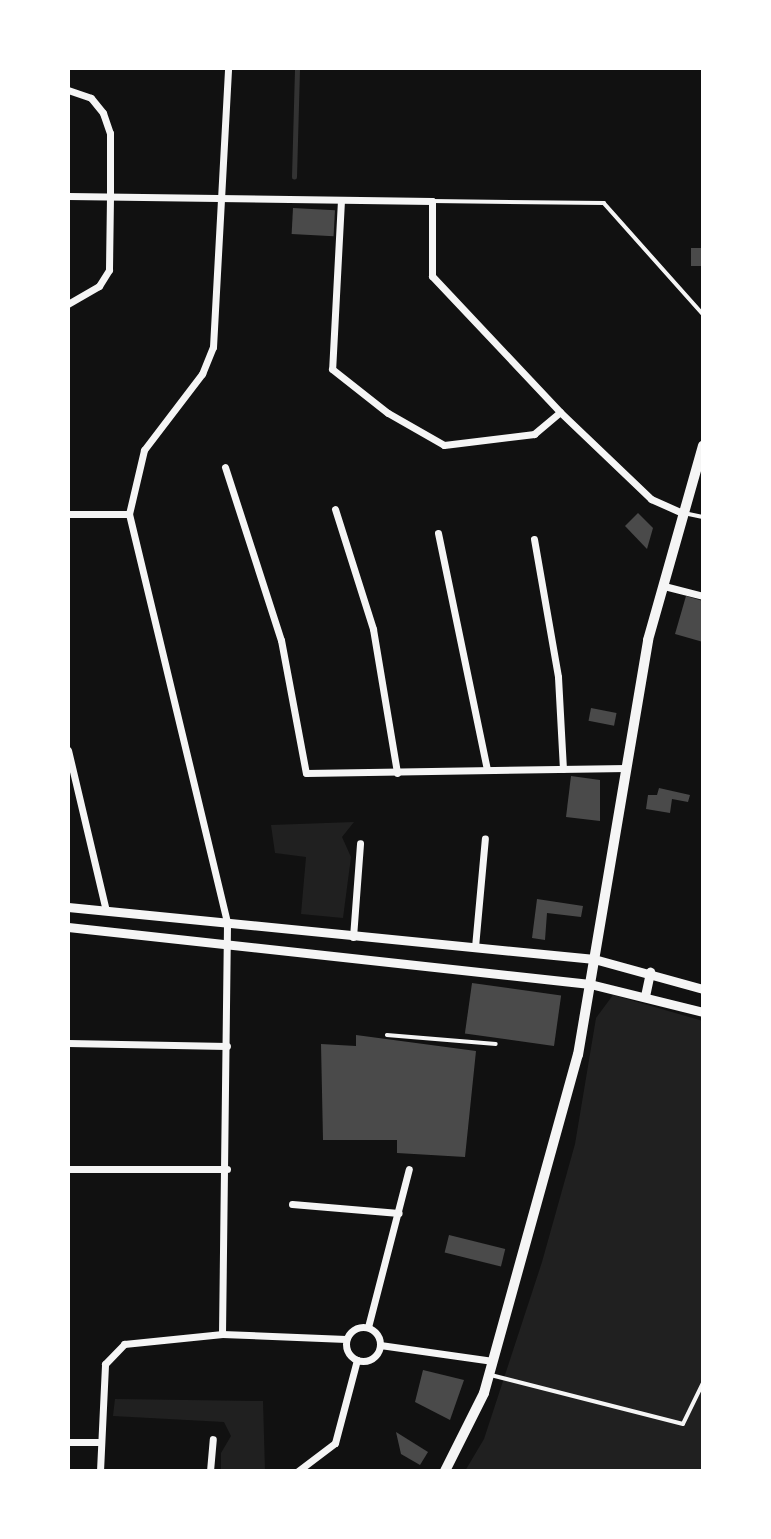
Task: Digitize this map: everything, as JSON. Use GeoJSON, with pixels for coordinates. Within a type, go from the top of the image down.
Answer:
{"type":"FeatureCollection","features":[{"type":"Feature","properties":{"kind":"main road"},"geometry":{"type":"LineString","coordinates":[[445,1471],[489,1374],[578,1055],[627,768],[664,586],[703,446]]}},
{"type":"Feature","properties":{"kind":"street"},"geometry":{"type":"LineString","coordinates":[[222,1334],[227,1169],[227,922],[129,514],[144,450],[202,374],[213,347],[228,68]]}},
{"type":"Feature","properties":{"kind":"street"},"geometry":{"type":"LineString","coordinates":[[68,90],[90,98],[110,134],[109,270],[85,298],[68,304]]}},
{"type":"Feature","properties":{"kind":"street"},"geometry":{"type":"LineString","coordinates":[[68,196],[432,201],[432,276],[560,412],[651,499],[683,513]]}},
{"type":"Feature","properties":{"kind":"street"},"geometry":{"type":"LineString","coordinates":[[341,200],[332,369],[388,413],[444,445],[534,435],[560,412]]}},
{"type":"Feature","properties":{"kind":"street"},"geometry":{"type":"LineString","coordinates":[[225,467],[281,640],[306,773],[627,768]]}},
{"type":"Feature","properties":{"kind":"street"},"geometry":{"type":"LineString","coordinates":[[335,509],[373,629],[397,772]]}},
{"type":"Feature","properties":{"kind":"street"},"geometry":{"type":"LineString","coordinates":[[68,514],[129,514]]}},
{"type":"Feature","properties":{"kind":"street"},"geometry":{"type":"LineString","coordinates":[[438,533],[487,769]]}},
{"type":"Feature","properties":{"kind":"street"},"geometry":{"type":"LineString","coordinates":[[534,538],[558,677],[563,769]]}},
{"type":"Feature","properties":{"kind":"street"},"geometry":{"type":"LineString","coordinates":[[664,586],[703,596]]}},
{"type":"Feature","properties":{"kind":"street"},"geometry":{"type":"LineString","coordinates":[[68,750],[106,911]]}},
{"type":"Feature","properties":{"kind":"street"},"geometry":{"type":"LineString","coordinates":[[475,947],[485,838]]}},
{"type":"Feature","properties":{"kind":"street"},"geometry":{"type":"LineString","coordinates":[[353,937],[360,843]]}},
{"type":"Feature","properties":{"kind":"street"},"geometry":{"type":"LineString","coordinates":[[68,907],[594,959],[650,972],[703,989]]}},
{"type":"Feature","properties":{"kind":"street"},"geometry":{"type":"LineString","coordinates":[[68,927],[590,984],[703,1012]]}},
{"type":"Feature","properties":{"kind":"street"},"geometry":{"type":"LineString","coordinates":[[645,996],[650,972]]}},
{"type":"Feature","properties":{"kind":"street"},"geometry":{"type":"LineString","coordinates":[[68,1043],[227,1046]]}},
{"type":"Feature","properties":{"kind":"street"},"geometry":{"type":"LineString","coordinates":[[100,1471],[105,1364],[112,1351],[222,1334],[346,1339],[368,1327],[409,1168]]}},
{"type":"Feature","properties":{"kind":"street"},"geometry":{"type":"LineString","coordinates":[[68,1169],[227,1169]]}},
{"type":"Feature","properties":{"kind":"street"},"geometry":{"type":"LineString","coordinates":[[292,1205],[399,1213]]}},
{"type":"Feature","properties":{"kind":"street"},"geometry":{"type":"LineString","coordinates":[[368,1327],[380,1345],[493,1361]]}},
{"type":"Feature","properties":{"kind":"street"},"geometry":{"type":"LineString","coordinates":[[298,1471],[335,1443],[357,1360],[346,1339]]}},
{"type":"Feature","properties":{"kind":"street"},"geometry":{"type":"LineString","coordinates":[[357,1360],[372,1358],[380,1345]]}},
{"type":"Feature","properties":{"kind":"street"},"geometry":{"type":"LineString","coordinates":[[211,1471],[213,1439]]}},
{"type":"Feature","properties":{"kind":"street"},"geometry":{"type":"LineString","coordinates":[[68,1442],[101,1442]]}},
{"type":"Feature","properties":{"kind":"lane"},"geometry":{"type":"LineString","coordinates":[[432,201],[604,202],[703,314]]}},
{"type":"Feature","properties":{"kind":"lane"},"geometry":{"type":"LineString","coordinates":[[683,513],[703,517]]}},
{"type":"Feature","properties":{"kind":"lane"},"geometry":{"type":"LineString","coordinates":[[387,1035],[496,1044]]}},
{"type":"Feature","properties":{"kind":"lane"},"geometry":{"type":"LineString","coordinates":[[489,1374],[683,1424],[703,1382]]}},
{"type":"Feature","properties":{"kind":"shaded area"},"geometry":{"type":"Polygon","coordinates":[[[354,822],[342,837],[351,857],[343,918],[301,914],[306,857],[275,853],[271,825],[354,822]]]}},
{"type":"Feature","properties":{"kind":"shaded area"},"geometry":{"type":"Polygon","coordinates":[[[613,995],[703,1021],[703,1471],[465,1471],[484,1439],[542,1262],[575,1144],[596,1018],[613,995]]]}},
{"type":"Feature","properties":{"kind":"shaded area"},"geometry":{"type":"Polygon","coordinates":[[[115,1399],[263,1401],[265,1471],[221,1471],[221,1453],[231,1436],[224,1422],[113,1416],[115,1399]]]}},
{"type":"Feature","properties":{"kind":"building"},"geometry":{"type":"Polygon","coordinates":[[[293,208],[335,210],[334,236],[292,234],[293,208]]]}},
{"type":"Feature","properties":{"kind":"building"},"geometry":{"type":"Polygon","coordinates":[[[691,248],[703,248],[703,266],[691,266],[691,248]]]}},
{"type":"Feature","properties":{"kind":"building"},"geometry":{"type":"Polygon","coordinates":[[[638,513],[653,528],[647,549],[625,526],[638,513]]]}},
{"type":"Feature","properties":{"kind":"building"},"geometry":{"type":"Polygon","coordinates":[[[686,596],[703,601],[703,642],[675,634],[686,596]]]}},
{"type":"Feature","properties":{"kind":"building"},"geometry":{"type":"Polygon","coordinates":[[[591,708],[617,713],[614,726],[589,721],[591,708]]]}},
{"type":"Feature","properties":{"kind":"building"},"geometry":{"type":"Polygon","coordinates":[[[571,776],[600,780],[600,821],[566,817],[571,776]]]}},
{"type":"Feature","properties":{"kind":"building"},"geometry":{"type":"Polygon","coordinates":[[[659,788],[690,795],[688,802],[672,799],[670,813],[646,809],[648,795],[657,795],[659,788]]]}},
{"type":"Feature","properties":{"kind":"building"},"geometry":{"type":"Polygon","coordinates":[[[537,899],[583,906],[581,917],[547,913],[545,940],[532,938],[537,899]]]}},
{"type":"Feature","properties":{"kind":"building"},"geometry":{"type":"Polygon","coordinates":[[[472,983],[561,996],[554,1046],[465,1034],[472,983]]]}},
{"type":"Feature","properties":{"kind":"building"},"geometry":{"type":"Polygon","coordinates":[[[356,1035],[476,1051],[465,1157],[397,1153],[397,1140],[323,1140],[321,1044],[356,1046],[356,1035]]]}},
{"type":"Feature","properties":{"kind":"building"},"geometry":{"type":"Polygon","coordinates":[[[449,1235],[505,1249],[501,1266],[445,1252],[449,1235]]]}},
{"type":"Feature","properties":{"kind":"building"},"geometry":{"type":"Polygon","coordinates":[[[423,1370],[464,1380],[450,1420],[415,1402],[423,1370]]]}},
{"type":"Feature","properties":{"kind":"building"},"geometry":{"type":"Polygon","coordinates":[[[396,1432],[428,1452],[420,1465],[401,1454],[396,1432]]]}},
{"type":"Feature","properties":{"kind":"waterway"},"geometry":{"type":"LineString","coordinates":[[294,177],[297,68]]}}]}
